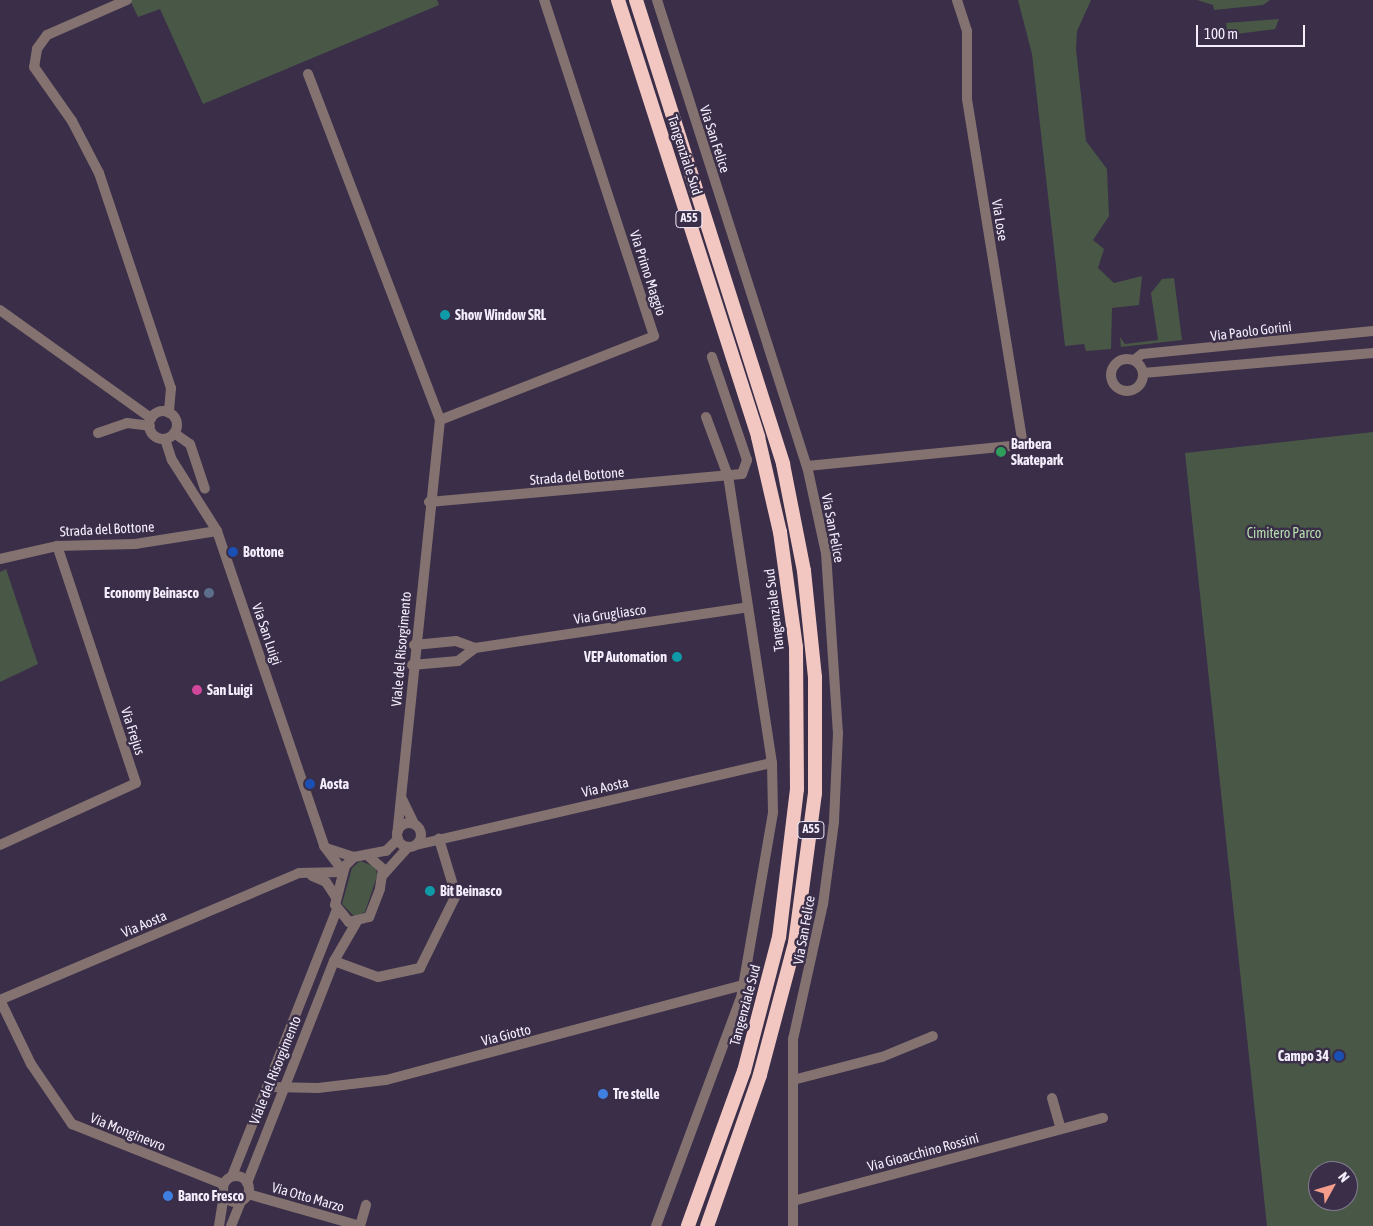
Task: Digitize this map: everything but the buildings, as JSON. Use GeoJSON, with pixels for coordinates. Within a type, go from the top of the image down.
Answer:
{"type":"FeatureCollection","features":[{"type":"Feature","properties":{"kind":"highway","name":"Tangenziale Sud"},"geometry":{"type":"LineString","coordinates":[[618,0],[758,438],[786,569],[797,676],[797,789],[779,937],[744,1071],[688,1226]]}},
{"type":"Feature","properties":{"kind":"highway","name":"Tangenziale Sud"},"geometry":{"type":"LineString","coordinates":[[636,0],[783,464],[804,571],[815,677],[814,793],[796,943],[763,1066],[707,1226]]}},
{"type":"Feature","properties":{"kind":"street","name":"Via Primo Maggio"},"geometry":{"type":"LineString","coordinates":[[440,420],[654,336],[544,0]]}},
{"type":"Feature","properties":{"kind":"street","name":"Via San Felice"},"geometry":{"type":"LineString","coordinates":[[657,0],[807,466],[826,553],[838,733],[830,864],[810,977],[793,1039],[793,1226]]}},
{"type":"Feature","properties":{"kind":"street","name":"Via Lose"},"geometry":{"type":"LineString","coordinates":[[807,466],[1023,444],[967,99],[966,31],[957,0]]}},
{"type":"Feature","properties":{"kind":"street"},"geometry":{"type":"LineString","coordinates":[[124,1],[47,35],[37,50],[34,67],[96,166],[171,388],[169,413],[176,422],[174,433],[165,439]]}},
{"type":"Feature","properties":{"kind":"street"},"geometry":{"type":"LineString","coordinates":[[308,74],[440,420],[428,502]]}},
{"type":"Feature","properties":{"kind":"street","name":"Via San Luigi"},"geometry":{"type":"LineString","coordinates":[[0,310],[150,422],[154,436],[165,439],[172,460],[217,531],[324,846],[343,871]]}},
{"type":"Feature","properties":{"kind":"street","name":"Via Paolo Gorini"},"geometry":{"type":"LineString","coordinates":[[1134,360],[1142,354],[1373,331]]}},
{"type":"Feature","properties":{"kind":"street","name":"Via Paolo Gorini"},"geometry":{"type":"LineString","coordinates":[[1143,373],[1291,356],[1373,353]]}},
{"type":"Feature","properties":{"kind":"street","name":"Strada del Bottone"},"geometry":{"type":"LineString","coordinates":[[428,502],[742,474],[748,465],[712,357]]}},
{"type":"Feature","properties":{"kind":"street"},"geometry":{"type":"LineString","coordinates":[[1134,360],[1143,373],[1142,381],[1132,390],[1113,382],[1115,364],[1134,360]]}},
{"type":"Feature","properties":{"kind":"street"},"geometry":{"type":"LineString","coordinates":[[98,433],[127,423],[150,422],[169,413]]}},
{"type":"Feature","properties":{"kind":"street"},"geometry":{"type":"LineString","coordinates":[[656,1226],[744,985],[768,853],[772,763],[728,476],[706,417]]}},
{"type":"Feature","properties":{"kind":"street"},"geometry":{"type":"LineString","coordinates":[[174,433],[190,444],[205,489]]}},
{"type":"Feature","properties":{"kind":"street","name":"Viale del Risorgimento"},"geometry":{"type":"LineString","coordinates":[[397,836],[402,799],[412,665],[428,502]]}},
{"type":"Feature","properties":{"kind":"street","name":"Strada del Bottone"},"geometry":{"type":"LineString","coordinates":[[0,560],[57,546],[134,544],[217,531]]}},
{"type":"Feature","properties":{"kind":"street","name":"Via Frejus"},"geometry":{"type":"LineString","coordinates":[[0,844],[136,783],[57,546]]}},
{"type":"Feature","properties":{"kind":"street","name":"Via Grugliasco"},"geometry":{"type":"LineString","coordinates":[[414,645],[456,641],[475,648],[748,607]]}},
{"type":"Feature","properties":{"kind":"street","name":"Via Grugliasco"},"geometry":{"type":"LineString","coordinates":[[412,665],[458,661],[475,648]]}},
{"type":"Feature","properties":{"kind":"street","name":"Via Aosta"},"geometry":{"type":"LineString","coordinates":[[412,846],[772,763]]}},
{"type":"Feature","properties":{"kind":"street","name":"Viale del Risorgimento"},"geometry":{"type":"LineString","coordinates":[[247,1183],[333,964],[356,923],[372,912],[383,875],[412,846],[417,828],[402,799]]}},
{"type":"Feature","properties":{"kind":"street"},"geometry":{"type":"LineString","coordinates":[[324,846],[336,854],[354,857],[367,855],[386,851],[403,825],[417,828]]}},
{"type":"Feature","properties":{"kind":"street","name":"Via Aosta"},"geometry":{"type":"LineString","coordinates":[[417,828],[441,838]]}},
{"type":"Feature","properties":{"kind":"street"},"geometry":{"type":"LineString","coordinates":[[397,836],[412,846]]}},
{"type":"Feature","properties":{"kind":"street"},"geometry":{"type":"LineString","coordinates":[[320,963],[333,964],[378,977],[420,968],[456,896],[441,838]]}},
{"type":"Feature","properties":{"kind":"street"},"geometry":{"type":"LineString","coordinates":[[367,855],[381,864],[383,875]]}},
{"type":"Feature","properties":{"kind":"street","name":"Viale del Risorgimento"},"geometry":{"type":"LineString","coordinates":[[232,1176],[271,1087],[320,963],[337,910],[335,896],[343,871],[354,857]]}},
{"type":"Feature","properties":{"kind":"street","name":"Via Aosta"},"geometry":{"type":"LineString","coordinates":[[0,1000],[299,873],[343,871]]}},
{"type":"Feature","properties":{"kind":"street"},"geometry":{"type":"LineString","coordinates":[[299,873],[321,878],[335,896]]}},
{"type":"Feature","properties":{"kind":"street"},"geometry":{"type":"LineString","coordinates":[[337,910],[345,920],[356,923]]}},
{"type":"Feature","properties":{"kind":"street","name":"Via Giotto"},"geometry":{"type":"LineString","coordinates":[[271,1087],[354,1086],[386,1080],[744,985]]}},
{"type":"Feature","properties":{"kind":"street","name":"Via Monginevro"},"geometry":{"type":"LineString","coordinates":[[0,1000],[31,1064],[72,1124],[224,1184]]}},
{"type":"Feature","properties":{"kind":"street"},"geometry":{"type":"LineString","coordinates":[[293,1032],[304,1036]]}},
{"type":"Feature","properties":{"kind":"street"},"geometry":{"type":"LineString","coordinates":[[793,1080],[882,1057],[933,1036]]}},
{"type":"Feature","properties":{"kind":"street"},"geometry":{"type":"LineString","coordinates":[[1052,1098],[1061,1129]]}},
{"type":"Feature","properties":{"kind":"street","name":"Via Gioacchino Rossini"},"geometry":{"type":"LineString","coordinates":[[793,1200],[1103,1118]]}},
{"type":"Feature","properties":{"kind":"street"},"geometry":{"type":"LineString","coordinates":[[219,1226],[224,1184],[232,1176],[247,1183],[244,1198],[231,1226]]}},
{"type":"Feature","properties":{"kind":"street","name":"Via Otto Marzo"},"geometry":{"type":"LineString","coordinates":[[224,1196],[244,1198],[360,1226],[366,1205]]}},
{"type":"Feature","properties":{"kind":"green space"},"geometry":{"type":"Polygon","coordinates":[[[130,0],[437,0],[439,5],[203,104],[160,9],[138,17],[130,0]]]}},
{"type":"Feature","properties":{"kind":"green space"},"geometry":{"type":"Polygon","coordinates":[[[1018,0],[1091,0],[1077,31],[1076,49],[1086,141],[1107,169],[1109,216],[1093,240],[1104,249],[1098,268],[1114,283],[1142,276],[1139,305],[1112,308],[1111,349],[1086,351],[1084,344],[1065,346],[1032,54],[1018,0]]]}},
{"type":"Feature","properties":{"kind":"green space"},"geometry":{"type":"Polygon","coordinates":[[[1197,0],[1270,0],[1263,5],[1214,10],[1213,5],[1197,0]]]}},
{"type":"Feature","properties":{"kind":"green space"},"geometry":{"type":"Polygon","coordinates":[[[1279,19],[1275,29],[1228,35],[1226,23],[1279,19]]]}},
{"type":"Feature","properties":{"kind":"green space"},"geometry":{"type":"Polygon","coordinates":[[[1174,278],[1182,340],[1121,347],[1120,337],[1125,344],[1158,340],[1151,293],[1162,279],[1174,278]]]}},
{"type":"Feature","properties":{"kind":"green space","name":"Cimitero Parco"},"geometry":{"type":"Polygon","coordinates":[[[1373,432],[1373,1226],[1267,1226],[1185,453],[1373,432]]]}},
{"type":"Feature","properties":{"kind":"green space"},"geometry":{"type":"Polygon","coordinates":[[[6,569],[38,664],[0,682],[0,572],[6,569]]]}},
{"type":"Feature","properties":{"kind":"green space"},"geometry":{"type":"Polygon","coordinates":[[[360,861],[376,867],[377,876],[365,912],[355,917],[342,904],[352,868],[360,861]]]}},
{"type":"Feature","properties":{"kind":"place","name":"Show Window SRL"},"geometry":{"type":"Point","coordinates":[445,315]}},
{"type":"Feature","properties":{"kind":"place","name":"Barbera Skatepark"},"geometry":{"type":"Point","coordinates":[1001,452]}},
{"type":"Feature","properties":{"kind":"place","name":"Bottone"},"geometry":{"type":"Point","coordinates":[233,552]}},
{"type":"Feature","properties":{"kind":"place","name":"Economy Beinasco"},"geometry":{"type":"Point","coordinates":[209,593]}},
{"type":"Feature","properties":{"kind":"place","name":"VEP Automation"},"geometry":{"type":"Point","coordinates":[677,657]}},
{"type":"Feature","properties":{"kind":"place","name":"San Luigi"},"geometry":{"type":"Point","coordinates":[197,690]}},
{"type":"Feature","properties":{"kind":"place","name":"Aosta"},"geometry":{"type":"Point","coordinates":[310,784]}},
{"type":"Feature","properties":{"kind":"place","name":"Bit Beinasco"},"geometry":{"type":"Point","coordinates":[430,891]}},
{"type":"Feature","properties":{"kind":"place","name":"Campo 34"},"geometry":{"type":"Point","coordinates":[1339,1056]}},
{"type":"Feature","properties":{"kind":"place","name":"Tre stelle"},"geometry":{"type":"Point","coordinates":[603,1094]}},
{"type":"Feature","properties":{"kind":"place","name":"Banco Fresco"},"geometry":{"type":"Point","coordinates":[168,1196]}}]}
